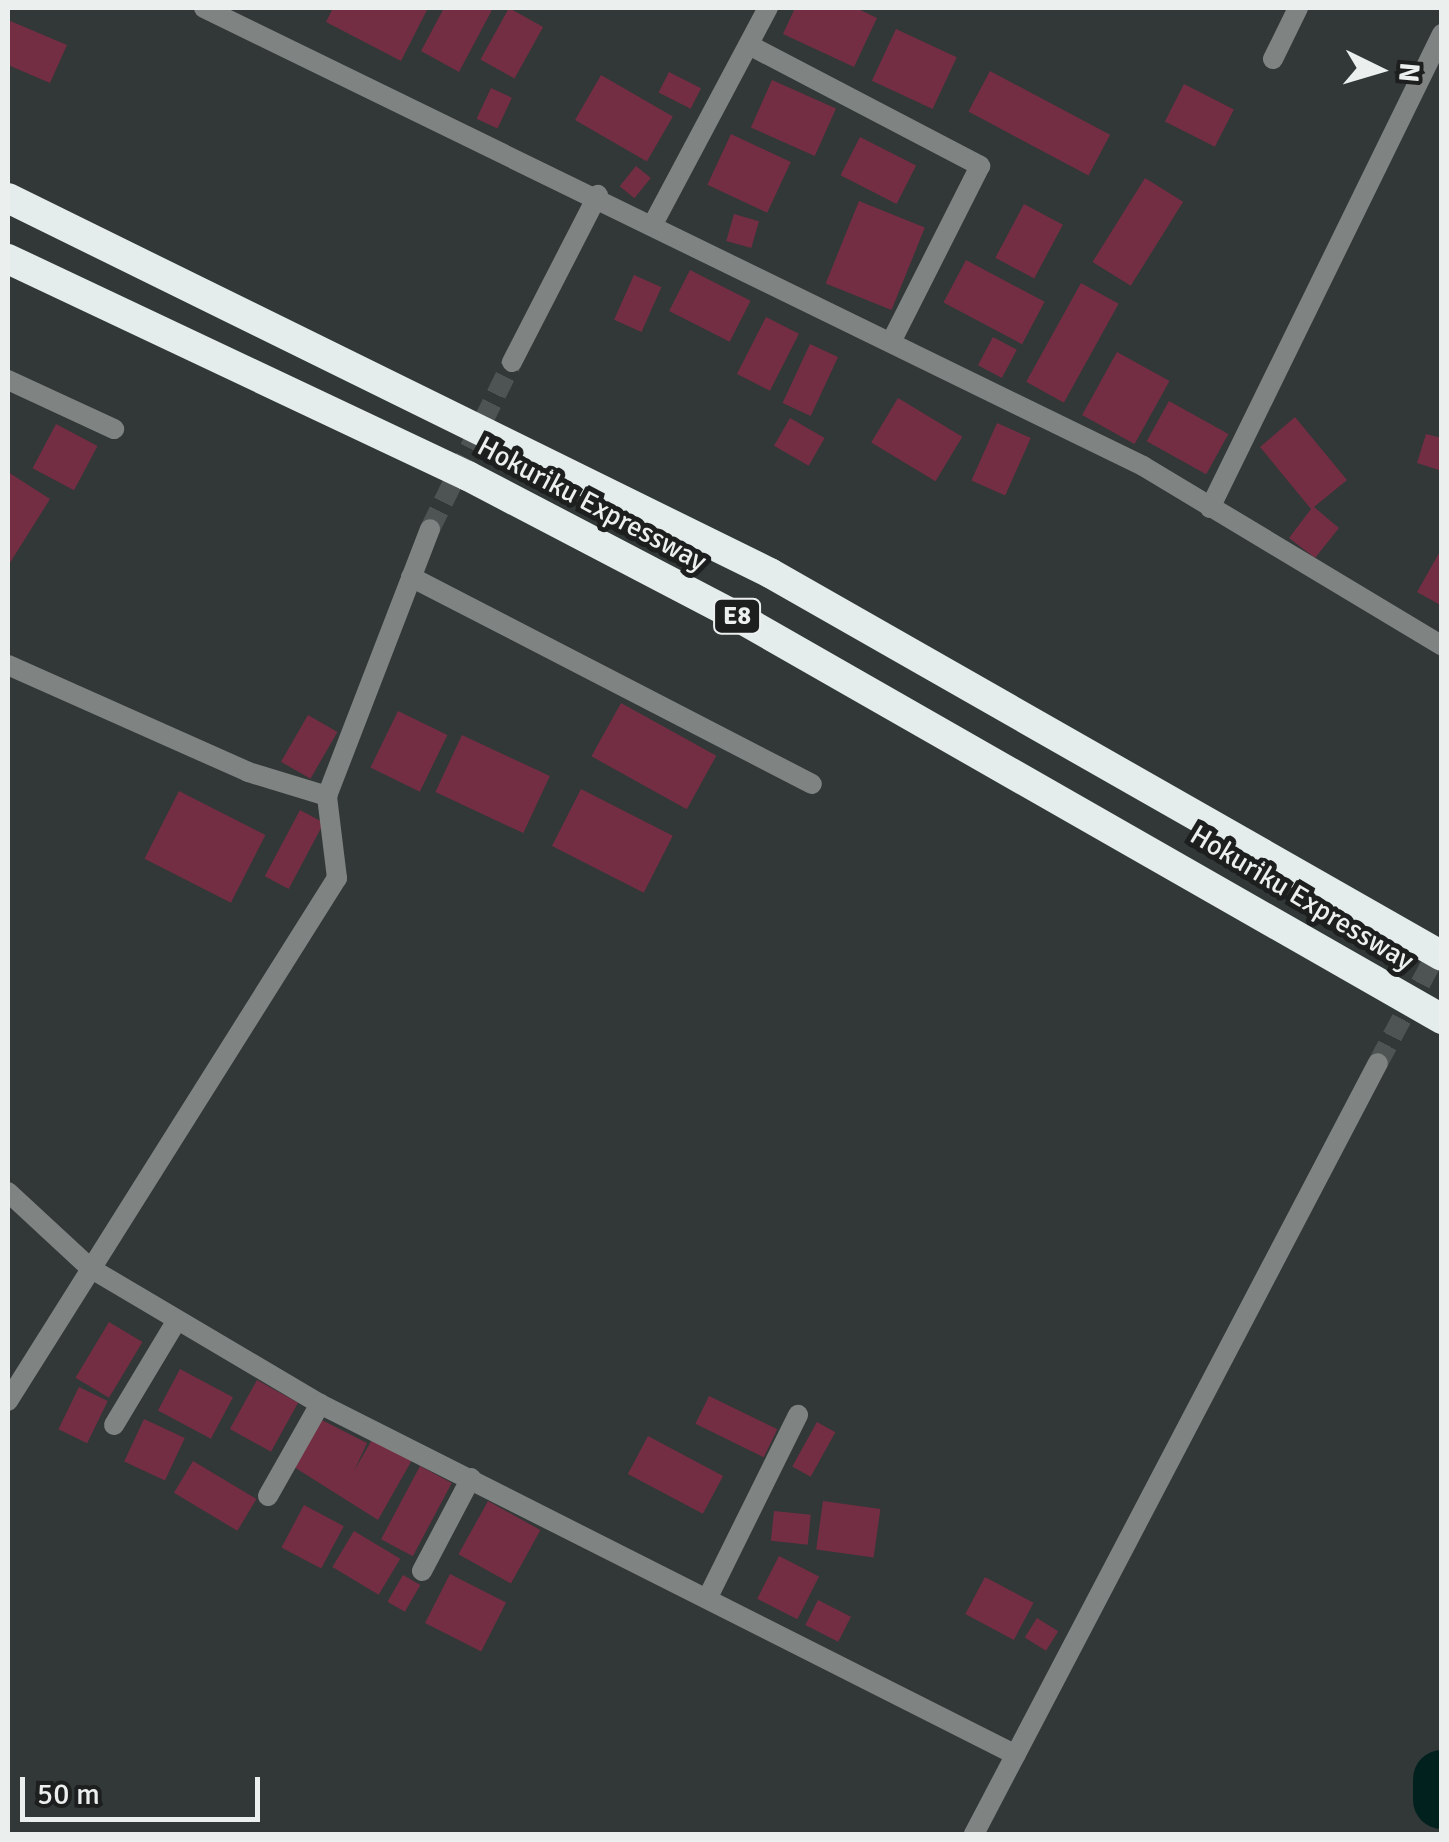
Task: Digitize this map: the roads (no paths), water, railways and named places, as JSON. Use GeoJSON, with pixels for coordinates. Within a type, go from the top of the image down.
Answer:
{"type":"FeatureCollection","features":[{"type":"Feature","properties":{"kind":"highway","name":"Hokuriku Expressway"},"geometry":{"type":"LineString","coordinates":[[8,198],[770,573],[1442,956]]}},
{"type":"Feature","properties":{"kind":"highway","name":"Hokuriku Expressway"},"geometry":{"type":"LineString","coordinates":[[8,259],[468,476],[738,617],[1442,1020]]}},
{"type":"Feature","properties":{"kind":"street"},"geometry":{"type":"LineString","coordinates":[[204,8],[598,195],[891,342],[1210,508],[1442,646]]}},
{"type":"Feature","properties":{"kind":"street"},"geometry":{"type":"LineString","coordinates":[[653,224],[768,8]]}},
{"type":"Feature","properties":{"kind":"street"},"geometry":{"type":"LineString","coordinates":[[1273,59],[1298,8]]}},
{"type":"Feature","properties":{"kind":"street"},"geometry":{"type":"LineString","coordinates":[[1210,508],[1442,34]]}},
{"type":"Feature","properties":{"kind":"street"},"geometry":{"type":"LineString","coordinates":[[749,45],[980,166],[891,342]]}},
{"type":"Feature","properties":{"kind":"street"},"geometry":{"type":"LineString","coordinates":[[512,362],[598,195]]}},
{"type":"Feature","properties":{"kind":"street"},"geometry":{"type":"LineString","coordinates":[[8,380],[114,429]]}},
{"type":"Feature","properties":{"kind":"street"},"geometry":{"type":"LineString","coordinates":[[8,1402],[337,878],[326,796],[430,529]]}},
{"type":"Feature","properties":{"kind":"street"},"geometry":{"type":"LineString","coordinates":[[411,577],[812,784]]}},
{"type":"Feature","properties":{"kind":"street"},"geometry":{"type":"LineString","coordinates":[[8,665],[248,772],[326,796]]}},
{"type":"Feature","properties":{"kind":"street"},"geometry":{"type":"LineString","coordinates":[[974,1834],[1378,1063]]}},
{"type":"Feature","properties":{"kind":"street"},"geometry":{"type":"LineString","coordinates":[[8,1192],[90,1268],[320,1404],[709,1595],[1016,1755]]}},
{"type":"Feature","properties":{"kind":"street"},"geometry":{"type":"LineString","coordinates":[[114,1425],[177,1320]]}},
{"type":"Feature","properties":{"kind":"street"},"geometry":{"type":"LineString","coordinates":[[268,1496],[320,1404]]}},
{"type":"Feature","properties":{"kind":"street"},"geometry":{"type":"LineString","coordinates":[[709,1595],[798,1415]]}},
{"type":"Feature","properties":{"kind":"street"},"geometry":{"type":"LineString","coordinates":[[422,1570],[471,1478]]}},
{"type":"Feature","properties":{"kind":"waterway"},"geometry":{"type":"LineString","coordinates":[[1442,1779],[1442,1800]]}},
{"type":"Feature","properties":{"kind":"tunnel"},"geometry":{"type":"LineString","coordinates":[[430,529],[512,362]]}},
{"type":"Feature","properties":{"kind":"tunnel"},"geometry":{"type":"LineString","coordinates":[[1378,1063],[1441,945]]}}]}
